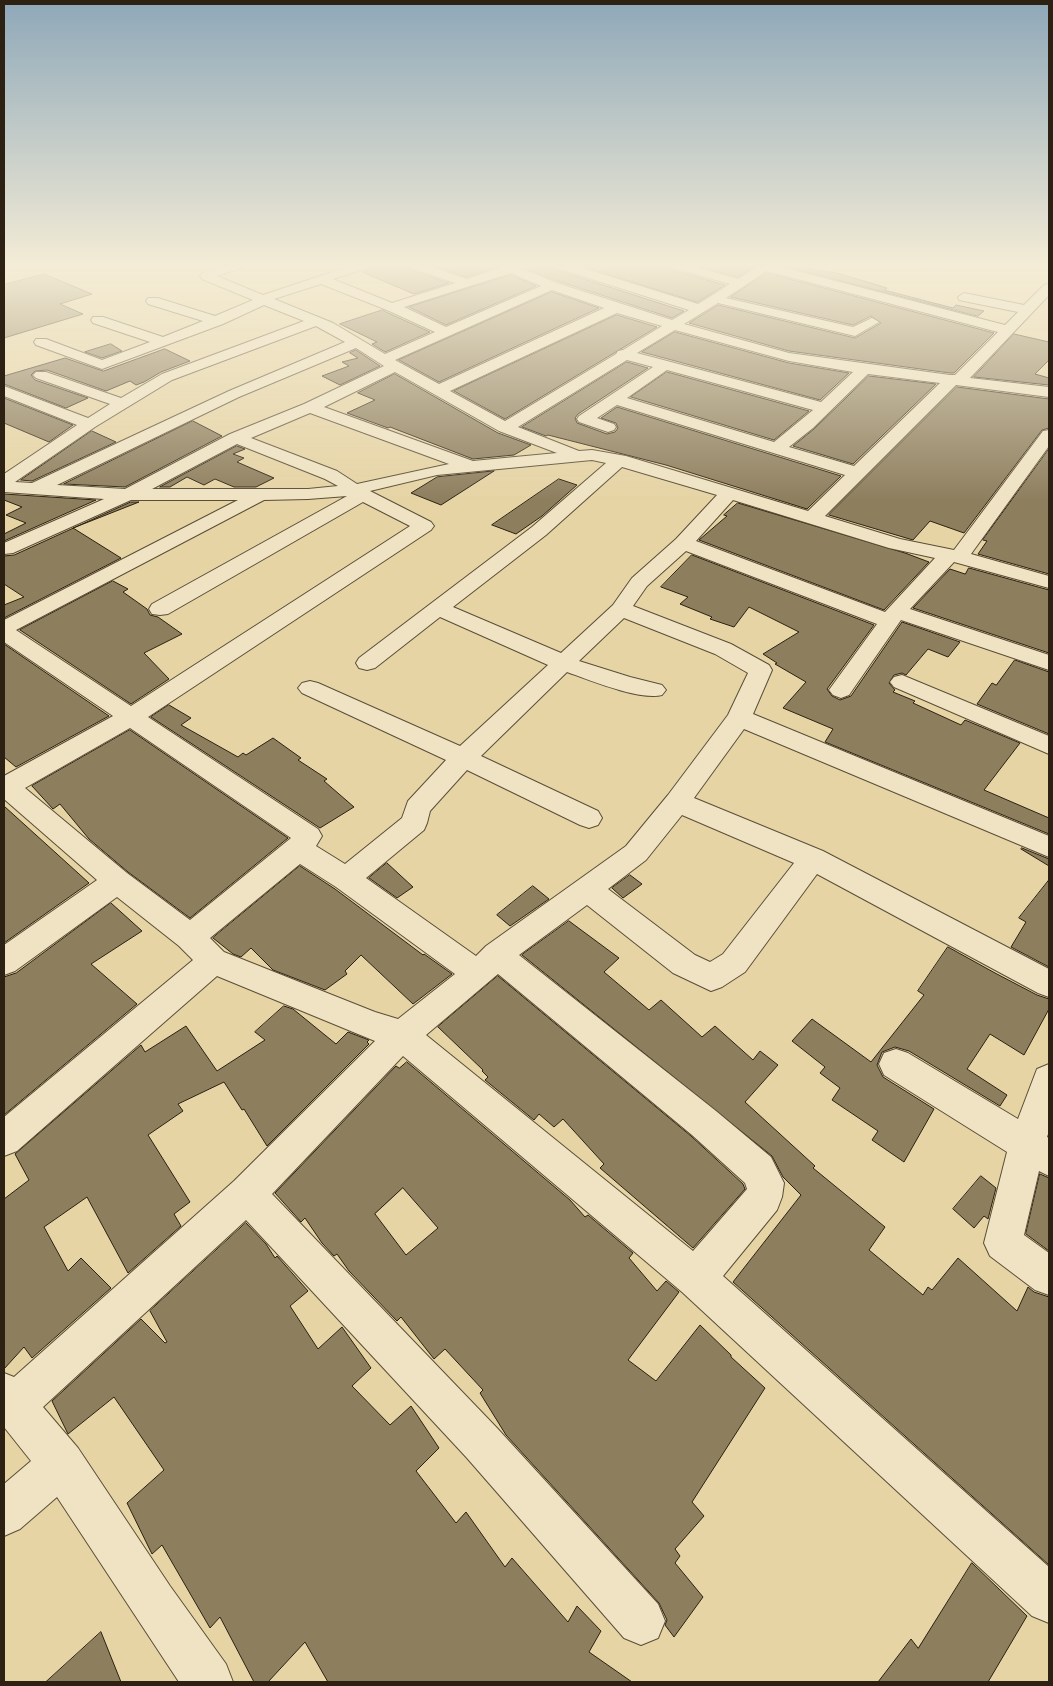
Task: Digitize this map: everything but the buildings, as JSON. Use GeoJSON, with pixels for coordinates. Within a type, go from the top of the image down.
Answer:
{"type":"FeatureCollection","features":[{"type":"Feature","properties":{"kind":"street"},"geometry":{"type":"LineString","coordinates":[[45,344],[102,365],[159,344]]}},
{"type":"Feature","properties":{"kind":"street"},"geometry":{"type":"LineString","coordinates":[[4,482],[89,424],[167,377],[256,344]]}},
{"type":"Feature","properties":{"kind":"street"},"geometry":{"type":"LineString","coordinates":[[38,488],[234,394],[354,344]]}},
{"type":"Feature","properties":{"kind":"street"},"geometry":{"type":"LineString","coordinates":[[357,344],[505,428],[579,456]]}},
{"type":"Feature","properties":{"kind":"street"},"geometry":{"type":"LineString","coordinates":[[6,549],[128,495],[236,438],[310,406],[424,344]]}},
{"type":"Feature","properties":{"kind":"street"},"geometry":{"type":"LineString","coordinates":[[439,390],[539,344]]}},
{"type":"Feature","properties":{"kind":"street"},"geometry":{"type":"LineString","coordinates":[[505,428],[640,344]]}},
{"type":"Feature","properties":{"kind":"street"},"geometry":{"type":"LineString","coordinates":[[740,344],[790,357],[864,369],[1049,392]]}},
{"type":"Feature","properties":{"kind":"street"},"geometry":{"type":"LineString","coordinates":[[812,518],[993,344]]}},
{"type":"Feature","properties":{"kind":"street"},"geometry":{"type":"LineString","coordinates":[[623,354],[824,408]]}},
{"type":"Feature","properties":{"kind":"street"},"geometry":{"type":"LineString","coordinates":[[546,443],[665,366]]}},
{"type":"Feature","properties":{"kind":"street"},"geometry":{"type":"LineString","coordinates":[[777,448],[824,408],[864,369]]}},
{"type":"Feature","properties":{"kind":"street"},"geometry":{"type":"LineString","coordinates":[[41,375],[124,404]]}},
{"type":"Feature","properties":{"kind":"street"},"geometry":{"type":"LineString","coordinates":[[4,391],[89,424]]}},
{"type":"Feature","properties":{"kind":"street"},"geometry":{"type":"LineString","coordinates":[[615,399],[857,473]]}},
{"type":"Feature","properties":{"kind":"street"},"geometry":{"type":"LineString","coordinates":[[310,406],[470,466]]}},
{"type":"Feature","properties":{"kind":"street"},"geometry":{"type":"LineString","coordinates":[[585,419],[608,427]]}},
{"type":"Feature","properties":{"kind":"street"},"geometry":{"type":"LineString","coordinates":[[841,690],[893,616],[954,556],[1049,435]]}},
{"type":"Feature","properties":{"kind":"street"},"geometry":{"type":"LineString","coordinates":[[236,438],[331,475],[357,492],[424,526],[130,716],[5,786],[201,949],[371,1026],[402,1035],[696,1278],[1049,1599]]}},
{"type":"Feature","properties":{"kind":"street"},"geometry":{"type":"LineString","coordinates":[[4,487],[128,495],[260,496],[357,492],[438,470],[592,455],[620,460],[730,492],[896,544],[954,556],[1049,582]]}},
{"type":"Feature","properties":{"kind":"street"},"geometry":{"type":"LineString","coordinates":[[367,663],[539,531],[620,460]]}},
{"type":"Feature","properties":{"kind":"street"},"geometry":{"type":"LineString","coordinates":[[160,609],[231,571],[357,492]]}},
{"type":"Feature","properties":{"kind":"street"},"geometry":{"type":"LineString","coordinates":[[346,879],[414,824],[417,808],[463,758],[621,609],[640,582],[683,543],[730,492]]}},
{"type":"Feature","properties":{"kind":"street"},"geometry":{"type":"LineString","coordinates":[[4,628],[260,496]]}},
{"type":"Feature","properties":{"kind":"street"},"geometry":{"type":"LineString","coordinates":[[683,543],[893,616],[1049,663]]}},
{"type":"Feature","properties":{"kind":"street"},"geometry":{"type":"LineString","coordinates":[[437,608],[565,663],[635,686],[654,690]]}},
{"type":"Feature","properties":{"kind":"street"},"geometry":{"type":"LineString","coordinates":[[208,1682],[153,1603],[62,1464],[9,1400],[247,1194],[402,1035],[488,964],[636,853],[677,802],[739,718],[760,670],[723,649],[621,609]]}},
{"type":"Feature","properties":{"kind":"street"},"geometry":{"type":"LineString","coordinates":[[4,632],[308,836],[299,848],[201,949],[4,1138]]}},
{"type":"Feature","properties":{"kind":"street"},"geometry":{"type":"LineString","coordinates":[[902,682],[1049,746]]}},
{"type":"Feature","properties":{"kind":"street"},"geometry":{"type":"LineString","coordinates":[[310,688],[589,818]]}},
{"type":"Feature","properties":{"kind":"street"},"geometry":{"type":"LineString","coordinates":[[739,718],[1049,847]]}},
{"type":"Feature","properties":{"kind":"street"},"geometry":{"type":"LineString","coordinates":[[677,802],[813,859],[1049,984]]}},
{"type":"Feature","properties":{"kind":"street"},"geometry":{"type":"LineString","coordinates":[[299,848],[346,879],[488,964],[704,1123],[758,1170],[766,1183],[764,1197],[696,1278]]}},
{"type":"Feature","properties":{"kind":"street"},"geometry":{"type":"LineString","coordinates":[[587,889],[684,964],[711,978],[734,964],[813,859]]}},
{"type":"Feature","properties":{"kind":"street"},"geometry":{"type":"LineString","coordinates":[[4,962],[117,881]]}},
{"type":"Feature","properties":{"kind":"street"},"geometry":{"type":"LineString","coordinates":[[896,1064],[1038,1152]]}},
{"type":"Feature","properties":{"kind":"street"},"geometry":{"type":"LineString","coordinates":[[1049,1080],[1038,1152],[1003,1243],[1049,1276]]}},
{"type":"Feature","properties":{"kind":"street"},"geometry":{"type":"LineString","coordinates":[[247,1194],[482,1442],[641,1621]]}},
{"type":"Feature","properties":{"kind":"street"},"geometry":{"type":"LineString","coordinates":[[4,1513],[62,1464]]}}]}
